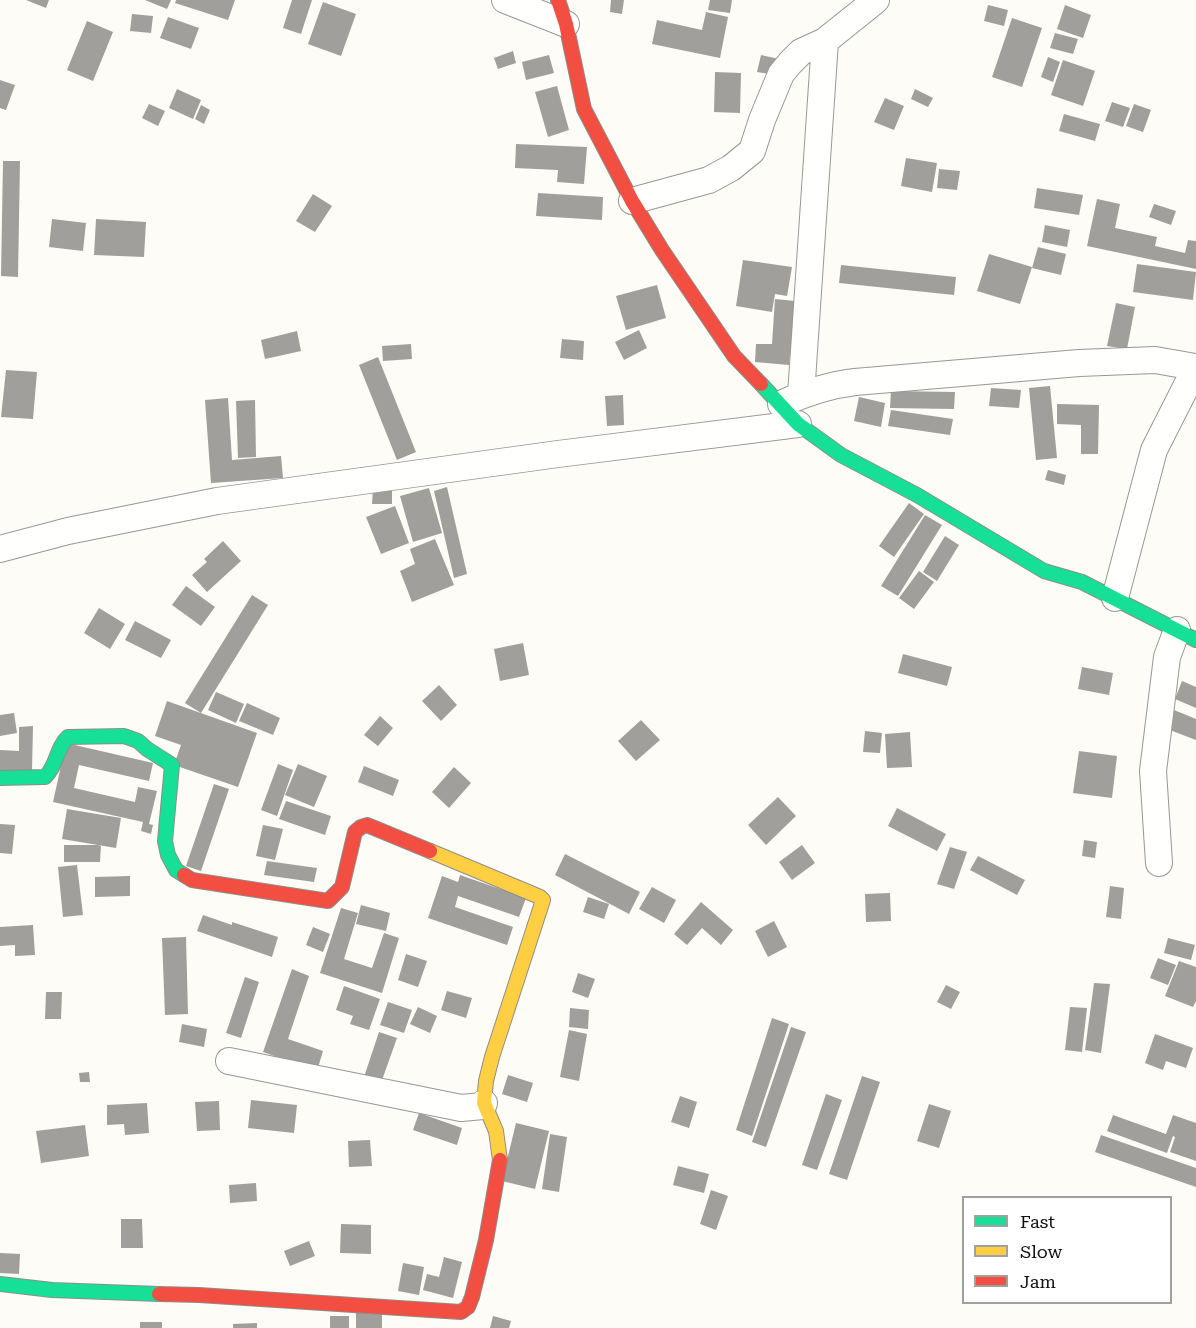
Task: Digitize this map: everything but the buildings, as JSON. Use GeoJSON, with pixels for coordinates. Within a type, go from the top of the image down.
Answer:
{"type":"FeatureCollection","features":[{"type":"Feature","properties":{"kind":"street"},"geometry":{"type":"LineString","coordinates":[[506,0],[562,12],[584,109],[632,201],[668,259],[734,356],[791,400]]}},
{"type":"Feature","properties":{"kind":"street"},"geometry":{"type":"LineString","coordinates":[[632,201],[709,180],[731,168],[752,151],[781,74],[801,52],[825,41],[876,0]]}},
{"type":"Feature","properties":{"kind":"street"},"geometry":{"type":"LineString","coordinates":[[825,41],[791,400],[798,424],[841,454],[917,495],[1044,571],[1082,582],[1187,635],[1167,657],[1153,771],[1159,863]]}},
{"type":"Feature","properties":{"kind":"street"},"geometry":{"type":"LineString","coordinates":[[791,400],[833,385],[855,382],[1079,363],[1155,360],[1196,367],[1155,450],[1115,598]]}},
{"type":"Feature","properties":{"kind":"street"},"geometry":{"type":"LineString","coordinates":[[0,549],[68,531],[217,501],[798,424]]}},
{"type":"Feature","properties":{"kind":"street"},"geometry":{"type":"LineString","coordinates":[[0,778],[45,777],[53,769],[63,741],[68,737],[124,736],[138,741],[172,765],[165,841],[168,855],[176,870],[192,880],[328,901],[342,887],[356,832],[367,825],[543,900],[486,1081],[484,1103],[496,1131],[500,1162],[486,1240],[472,1297],[468,1307],[461,1312],[199,1295],[52,1290],[0,1284]]}},
{"type":"Feature","properties":{"kind":"street"},"geometry":{"type":"LineString","coordinates":[[229,1061],[461,1108],[483,1106],[484,1103]]}},
{"type":"Feature","properties":{"kind":"traffic: fast"},"geometry":{"type":"LineString","coordinates":[[761,384],[798,424],[841,455],[917,495],[1044,571],[1082,582],[1196,640]]}},
{"type":"Feature","properties":{"kind":"traffic: fast"},"geometry":{"type":"LineString","coordinates":[[0,778],[45,777],[68,737],[124,736],[138,741],[172,765],[165,841],[168,855],[176,870],[184,875]]}},
{"type":"Feature","properties":{"kind":"traffic: fast"},"geometry":{"type":"LineString","coordinates":[[0,1284],[52,1290],[159,1294]]}},
{"type":"Feature","properties":{"kind":"traffic: slow"},"geometry":{"type":"LineString","coordinates":[[430,851],[543,900],[486,1081],[484,1103],[496,1131],[500,1160]]}},
{"type":"Feature","properties":{"kind":"traffic: jam"},"geometry":{"type":"LineString","coordinates":[[558,0],[566,24],[584,109],[632,201],[662,250],[734,356],[761,384]]}},
{"type":"Feature","properties":{"kind":"traffic: jam"},"geometry":{"type":"LineString","coordinates":[[184,875],[192,880],[328,901],[342,887],[355,832],[361,827],[367,825],[430,851]]}},
{"type":"Feature","properties":{"kind":"traffic: jam"},"geometry":{"type":"LineString","coordinates":[[159,1294],[461,1312],[468,1307],[472,1297],[486,1240],[500,1160]]}}]}
